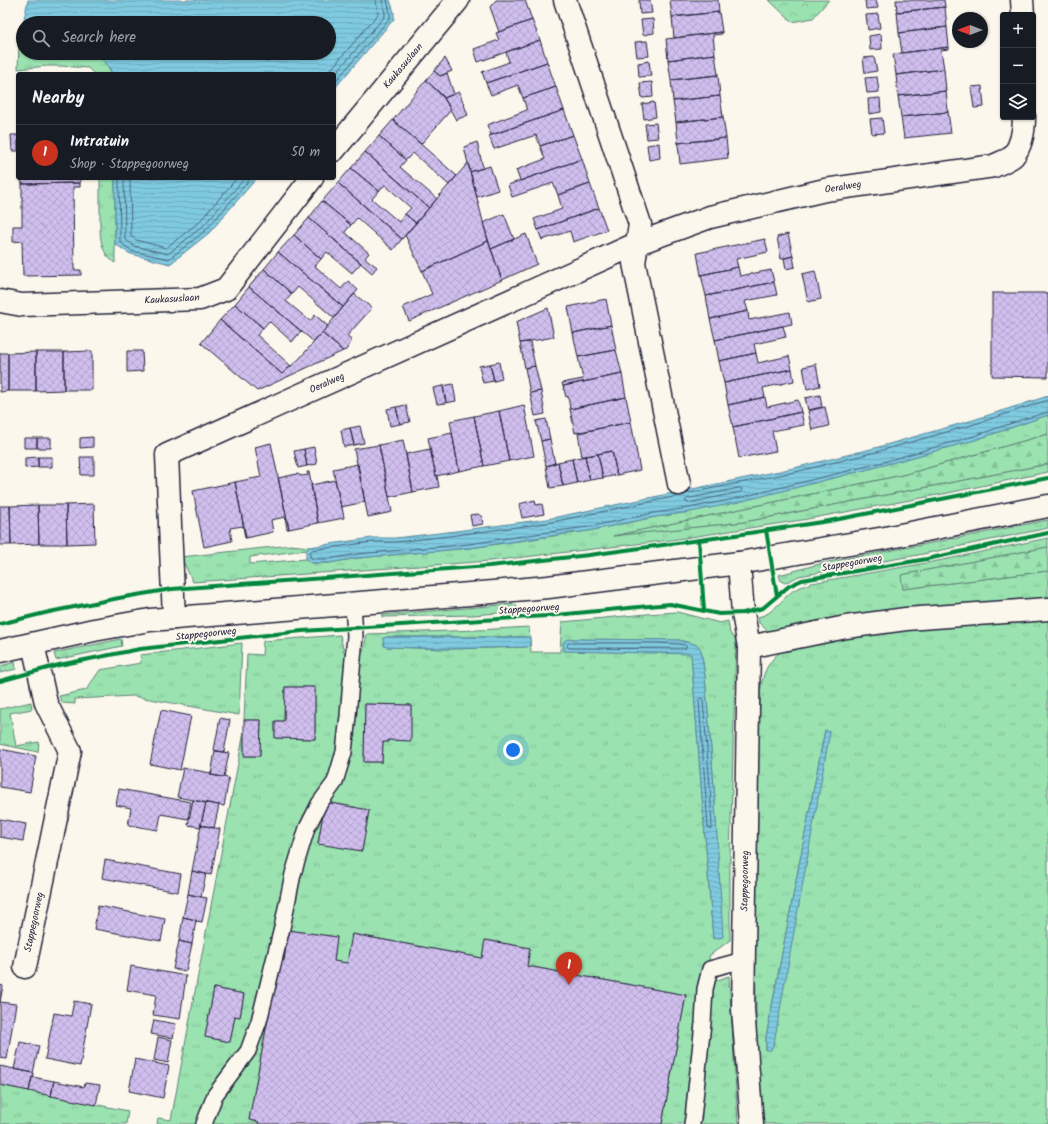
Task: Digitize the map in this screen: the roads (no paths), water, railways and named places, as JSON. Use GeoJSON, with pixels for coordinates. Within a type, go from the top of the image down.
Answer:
{"type":"FeatureCollection","features":[{"type":"Feature","properties":{"kind":"street","name":"Kaukasuslaan"},"geometry":{"type":"LineString","coordinates":[[336,148],[458,0]]}},
{"type":"Feature","properties":{"kind":"street"},"geometry":{"type":"LineString","coordinates":[[565,0],[640,224],[634,263],[679,484]]}},
{"type":"Feature","properties":{"kind":"street"},"geometry":{"type":"LineString","coordinates":[[1022,0],[1023,12]]}},
{"type":"Feature","properties":{"kind":"street","name":"Oeralweg"},"geometry":{"type":"LineString","coordinates":[[174,618],[167,455],[636,244],[710,217],[825,190],[994,166],[1013,157],[1024,130],[1024,120]]}},
{"type":"Feature","properties":{"kind":"street","name":"Kaukasuslaan"},"geometry":{"type":"LineString","coordinates":[[0,301],[22,305],[200,299],[226,289],[310,180]]}},
{"type":"Feature","properties":{"kind":"street","name":"Stappegoorweg"},"geometry":{"type":"LineString","coordinates":[[0,651],[94,630],[150,620],[548,587],[739,563],[885,538],[1048,506]]}},
{"type":"Feature","properties":{"kind":"street","name":"Stappegoorweg"},"geometry":{"type":"LineString","coordinates":[[739,563],[743,613],[748,647],[743,1008],[752,1124]]}},
{"type":"Feature","properties":{"kind":"street"},"geometry":{"type":"LineString","coordinates":[[748,647],[846,627],[906,619],[1048,609]]}},
{"type":"Feature","properties":{"kind":"street","name":"Stappegoorweg"},"geometry":{"type":"LineString","coordinates":[[25,967],[70,751],[46,703],[33,644]]}},
{"type":"Feature","properties":{"kind":"lane"},"geometry":{"type":"LineString","coordinates":[[204,1124],[215,1095],[248,1051],[259,1021],[282,928],[293,874],[307,828],[319,804],[335,782],[342,759],[356,636],[353,604]]}},
{"type":"Feature","properties":{"kind":"lane"},"geometry":{"type":"LineString","coordinates":[[692,1124],[694,1118],[705,989],[710,969],[743,960]]}},
{"type":"Feature","properties":{"kind":"water"},"geometry":{"type":"Polygon","coordinates":[[[28,0],[390,0],[394,12],[394,19],[336,87],[336,72],[111,72],[102,60],[336,60],[336,16],[25,16],[28,0]]]}},
{"type":"Feature","properties":{"kind":"water"},"geometry":{"type":"Polygon","coordinates":[[[115,180],[255,180],[209,233],[170,264],[131,254],[115,244],[115,180]]]}},
{"type":"Feature","properties":{"kind":"water"},"geometry":{"type":"Polygon","coordinates":[[[1048,396],[1048,415],[975,440],[877,467],[735,503],[655,517],[588,531],[470,548],[358,558],[329,563],[311,563],[306,559],[306,550],[309,547],[372,538],[395,538],[547,519],[794,468],[875,448],[973,420],[1048,396]]]}},
{"type":"Feature","properties":{"kind":"water"},"geometry":{"type":"Polygon","coordinates":[[[527,637],[530,638],[530,645],[527,647],[449,649],[387,647],[384,646],[383,638],[527,637]]]}},
{"type":"Feature","properties":{"kind":"water"},"geometry":{"type":"Polygon","coordinates":[[[565,640],[679,640],[697,645],[701,650],[705,676],[714,786],[723,937],[713,939],[691,654],[564,651],[563,643],[565,640]]]}},
{"type":"Feature","properties":{"kind":"water"},"geometry":{"type":"Polygon","coordinates":[[[825,730],[830,732],[774,1043],[771,1050],[766,1050],[766,1037],[825,730]]]}},
{"type":"Feature","properties":{"kind":"place","name":"Intratuin"},"geometry":{"type":"Point","coordinates":[569,985]}}]}
